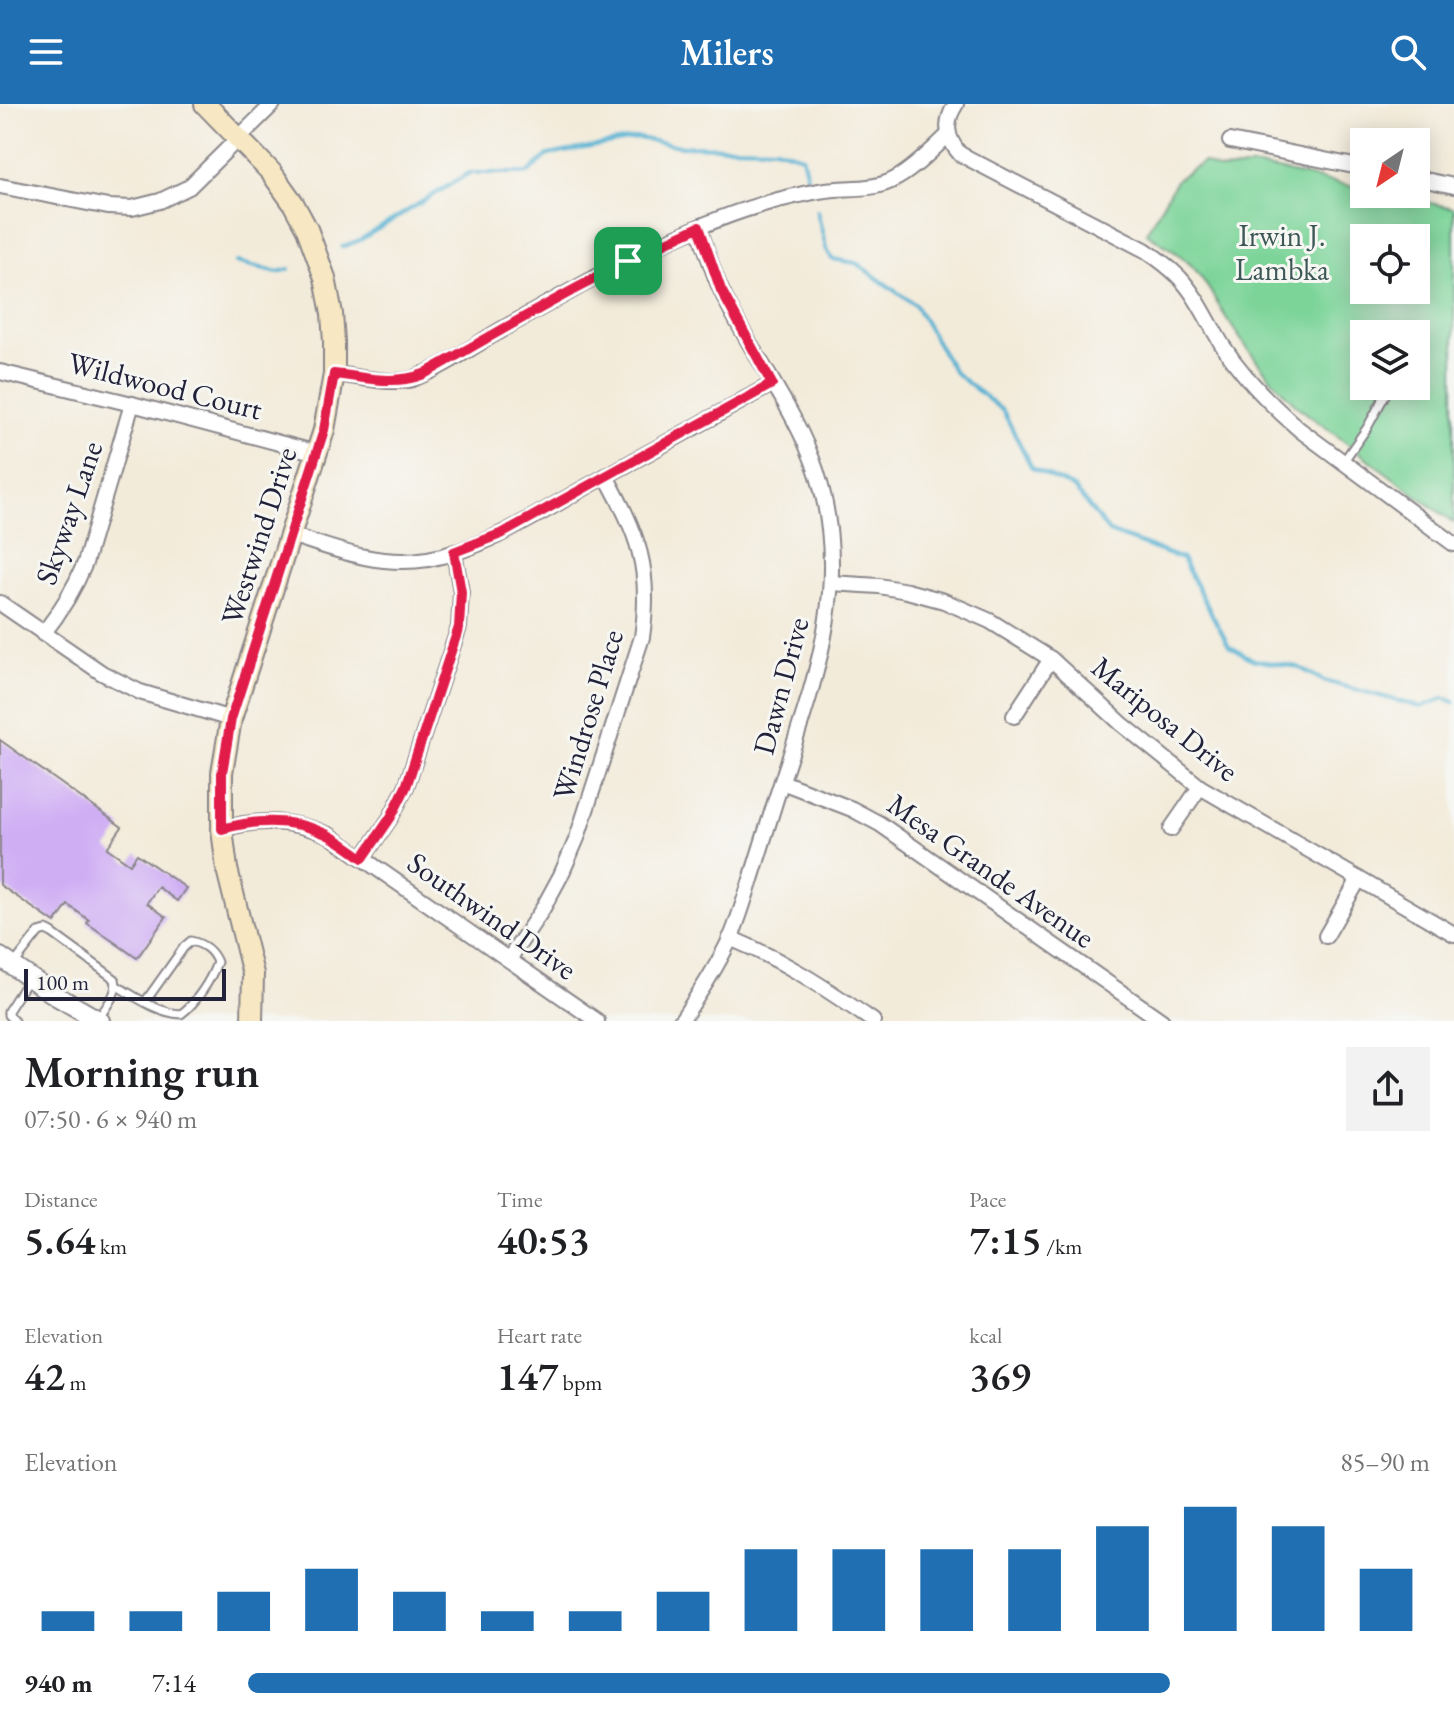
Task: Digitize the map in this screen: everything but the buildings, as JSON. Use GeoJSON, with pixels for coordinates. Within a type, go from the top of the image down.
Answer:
{"type":"FeatureCollection","features":[{"type":"Feature","properties":{"kind":"main road","name":"Westwind Drive"},"geometry":{"type":"LineString","coordinates":[[205,104],[282,187],[317,251],[332,314],[334,374],[330,407],[231,719],[222,773],[222,829],[227,869],[253,974],[252,1021]]}},
{"type":"Feature","properties":{"kind":"street"},"geometry":{"type":"LineString","coordinates":[[0,186],[108,207],[132,208],[160,201],[189,187],[273,104]]}},
{"type":"Feature","properties":{"kind":"street"},"geometry":{"type":"LineString","coordinates":[[956,104],[947,125],[952,144],[960,154],[1145,250],[1162,262],[1181,279],[1247,378],[1288,420],[1454,544]]}},
{"type":"Feature","properties":{"kind":"street"},"geometry":{"type":"LineString","coordinates":[[334,374],[395,381],[424,374],[507,326],[699,227],[789,198],[825,190],[882,185],[908,171],[948,135]]}},
{"type":"Feature","properties":{"kind":"street"},"geometry":{"type":"LineString","coordinates":[[1230,141],[1350,165]]}},
{"type":"Feature","properties":{"kind":"street"},"geometry":{"type":"LineString","coordinates":[[1430,181],[1454,186]]}},
{"type":"Feature","properties":{"kind":"street","name":"Dawn Drive"},"geometry":{"type":"LineString","coordinates":[[681,1021],[717,966],[730,938],[818,669],[828,621],[831,583],[830,538],[817,472],[793,416],[721,290],[699,227]]}},
{"type":"Feature","properties":{"kind":"street","name":"Wildwood Court"},"geometry":{"type":"LineString","coordinates":[[0,372],[317,453]]}},
{"type":"Feature","properties":{"kind":"street"},"geometry":{"type":"LineString","coordinates":[[291,535],[370,559],[428,559],[454,552],[503,533],[772,384]]}},
{"type":"Feature","properties":{"kind":"street","name":"Skyway Lane"},"geometry":{"type":"LineString","coordinates":[[43,634],[62,610],[85,563],[132,404]]}},
{"type":"Feature","properties":{"kind":"street","name":"Windrose Place"},"geometry":{"type":"LineString","coordinates":[[509,959],[542,910],[577,838],[642,637],[644,567],[629,517],[606,476]]}},
{"type":"Feature","properties":{"kind":"street"},"geometry":{"type":"LineString","coordinates":[[363,858],[391,817],[406,787],[459,627],[461,592],[454,552]]}},
{"type":"Feature","properties":{"kind":"street","name":"Mariposa Drive"},"geometry":{"type":"LineString","coordinates":[[831,583],[879,586],[944,601],[990,621],[1051,659],[1122,724],[1200,787],[1454,934]]}},
{"type":"Feature","properties":{"kind":"street"},"geometry":{"type":"LineString","coordinates":[[0,603],[102,673],[140,692],[231,719]]}},
{"type":"Feature","properties":{"kind":"street"},"geometry":{"type":"LineString","coordinates":[[1014,716],[1051,659]]}},
{"type":"Feature","properties":{"kind":"street","name":"Mesa Grande Avenue"},"geometry":{"type":"LineString","coordinates":[[782,782],[880,824],[1162,1021]]}},
{"type":"Feature","properties":{"kind":"street"},"geometry":{"type":"LineString","coordinates":[[1171,829],[1200,787]]}},
{"type":"Feature","properties":{"kind":"street","name":"Southwind Drive"},"geometry":{"type":"LineString","coordinates":[[222,829],[257,822],[289,823],[329,835],[597,1021]]}},
{"type":"Feature","properties":{"kind":"street"},"geometry":{"type":"LineString","coordinates":[[1326,936],[1359,879]]}},
{"type":"Feature","properties":{"kind":"street"},"geometry":{"type":"LineString","coordinates":[[730,938],[798,970],[873,1021]]}},
{"type":"Feature","properties":{"kind":"street"},"geometry":{"type":"LineString","coordinates":[[4,962],[92,1019]]}},
{"type":"Feature","properties":{"kind":"lane"},"geometry":{"type":"LineString","coordinates":[[1343,462],[1382,400]]}},
{"type":"Feature","properties":{"kind":"lane"},"geometry":{"type":"LineString","coordinates":[[4,962],[39,932],[46,930],[108,973],[117,986],[145,1002],[173,1014],[181,1014],[213,973],[217,962],[213,952],[191,941],[145,1002]]}},
{"type":"Feature","properties":{"kind":"lane"},"geometry":{"type":"LineString","coordinates":[[14,1021],[8,1011],[29,979]]}},
{"type":"Feature","properties":{"kind":"lane"},"geometry":{"type":"LineString","coordinates":[[92,1019],[117,986]]}},
{"type":"Feature","properties":{"kind":"green space","name":"Irwin J. Lambka"},"geometry":{"type":"Polygon","coordinates":[[[1204,162],[1219,169],[1259,167],[1350,186],[1350,208],[1430,208],[1430,203],[1454,208],[1454,523],[1298,407],[1251,354],[1192,266],[1146,233],[1177,179],[1204,162]]]}},
{"type":"Feature","properties":{"kind":"waterway"},"geometry":{"type":"LineString","coordinates":[[342,247],[360,240],[469,173],[528,173],[548,155],[638,138],[680,146],[775,148],[802,156],[807,176]]}},
{"type":"Feature","properties":{"kind":"waterway"},"geometry":{"type":"LineString","coordinates":[[817,211],[826,248],[832,259],[856,263],[915,305],[954,372],[1003,411],[1032,468],[1074,488],[1109,532],[1182,559],[1229,646],[1254,660],[1298,667],[1324,681],[1421,707],[1445,698],[1454,702]]}},
{"type":"Feature","properties":{"kind":"waterway"},"geometry":{"type":"LineString","coordinates":[[236,262],[278,272],[289,269]]}},
{"type":"Feature","properties":{"kind":"route"},"geometry":{"type":"LineString","coordinates":[[699,227],[721,290],[772,384],[503,533],[454,552],[461,592],[459,627],[406,787],[391,817],[363,858],[329,835],[289,823],[257,822],[222,829],[222,773],[231,719],[324,430],[334,374],[395,381],[424,374],[628,261],[699,227]]}}]}
